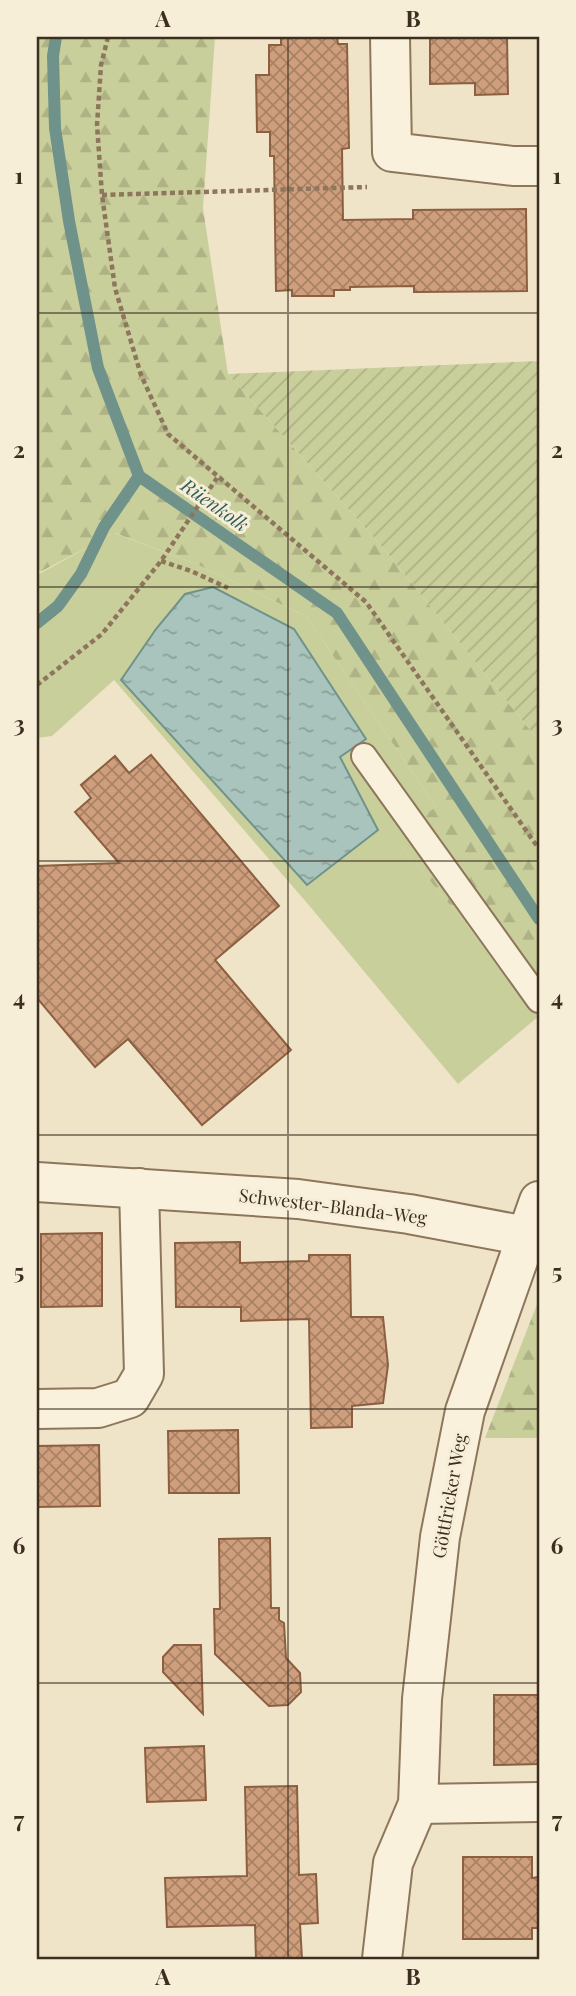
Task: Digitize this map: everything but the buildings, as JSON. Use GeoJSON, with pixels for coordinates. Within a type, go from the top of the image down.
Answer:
{"type":"FeatureCollection","features":[{"type":"Feature","properties":{"kind":"street"},"geometry":{"type":"LineString","coordinates":[[390,37],[391,152],[513,166],[539,166]]}},
{"type":"Feature","properties":{"kind":"street","name":"Schwester-Blanda-Weg"},"geometry":{"type":"LineString","coordinates":[[37,1182],[298,1199],[409,1214],[526,1236]]}},
{"type":"Feature","properties":{"kind":"street"},"geometry":{"type":"LineString","coordinates":[[37,1409],[99,1408],[130,1398],[144,1374],[139,1188]]}},
{"type":"Feature","properties":{"kind":"street","name":"Göttfricker Weg"},"geometry":{"type":"LineString","coordinates":[[382,1959],[393,1863],[418,1804],[422,1699],[440,1537],[465,1411],[539,1201]]}},
{"type":"Feature","properties":{"kind":"street"},"geometry":{"type":"LineString","coordinates":[[418,1804],[539,1802]]}},
{"type":"Feature","properties":{"kind":"lane"},"geometry":{"type":"LineString","coordinates":[[363,756],[539,1000]]}},
{"type":"Feature","properties":{"kind":"path"},"geometry":{"type":"LineString","coordinates":[[108,37],[101,65],[97,125],[102,195],[115,288],[141,375],[168,434],[366,602],[539,849]]}},
{"type":"Feature","properties":{"kind":"path"},"geometry":{"type":"LineString","coordinates":[[102,195],[368,187],[391,152]]}},
{"type":"Feature","properties":{"kind":"path"},"geometry":{"type":"LineString","coordinates":[[37,685],[102,634],[160,561],[217,478]]}},
{"type":"Feature","properties":{"kind":"path"},"geometry":{"type":"LineString","coordinates":[[160,561],[191,571],[228,589]]}},
{"type":"Feature","properties":{"kind":"green space"},"geometry":{"type":"Polygon","coordinates":[[[37,37],[215,37],[203,208],[228,374],[384,549],[539,741],[539,1013],[393,836],[436,807],[306,616],[196,564],[115,533],[40,572],[37,567],[37,37]]]}},
{"type":"Feature","properties":{"kind":"green space"},"geometry":{"type":"Polygon","coordinates":[[[539,361],[539,741],[384,549],[228,374],[539,361]]]}},
{"type":"Feature","properties":{"kind":"green space"},"geometry":{"type":"Polygon","coordinates":[[[114,533],[196,564],[306,616],[436,807],[394,837],[539,1013],[539,1016],[458,1084],[307,903],[114,680],[52,736],[37,738],[37,575],[114,533]]]}},
{"type":"Feature","properties":{"kind":"green space"},"geometry":{"type":"Polygon","coordinates":[[[539,1299],[539,1438],[485,1438],[539,1299]]]}},
{"type":"Feature","properties":{"kind":"water"},"geometry":{"type":"Polygon","coordinates":[[[213,587],[294,629],[366,739],[340,757],[378,830],[307,885],[121,680],[156,629],[185,594],[213,587]]]}},
{"type":"Feature","properties":{"kind":"waterway","name":"Rüenkolk"},"geometry":{"type":"LineString","coordinates":[[56,37],[53,56],[55,128],[69,221],[98,368],[139,476],[337,613],[539,919]]}},
{"type":"Feature","properties":{"kind":"waterway"},"geometry":{"type":"LineString","coordinates":[[37,623],[58,606],[81,574],[104,527],[139,476]]}}]}
